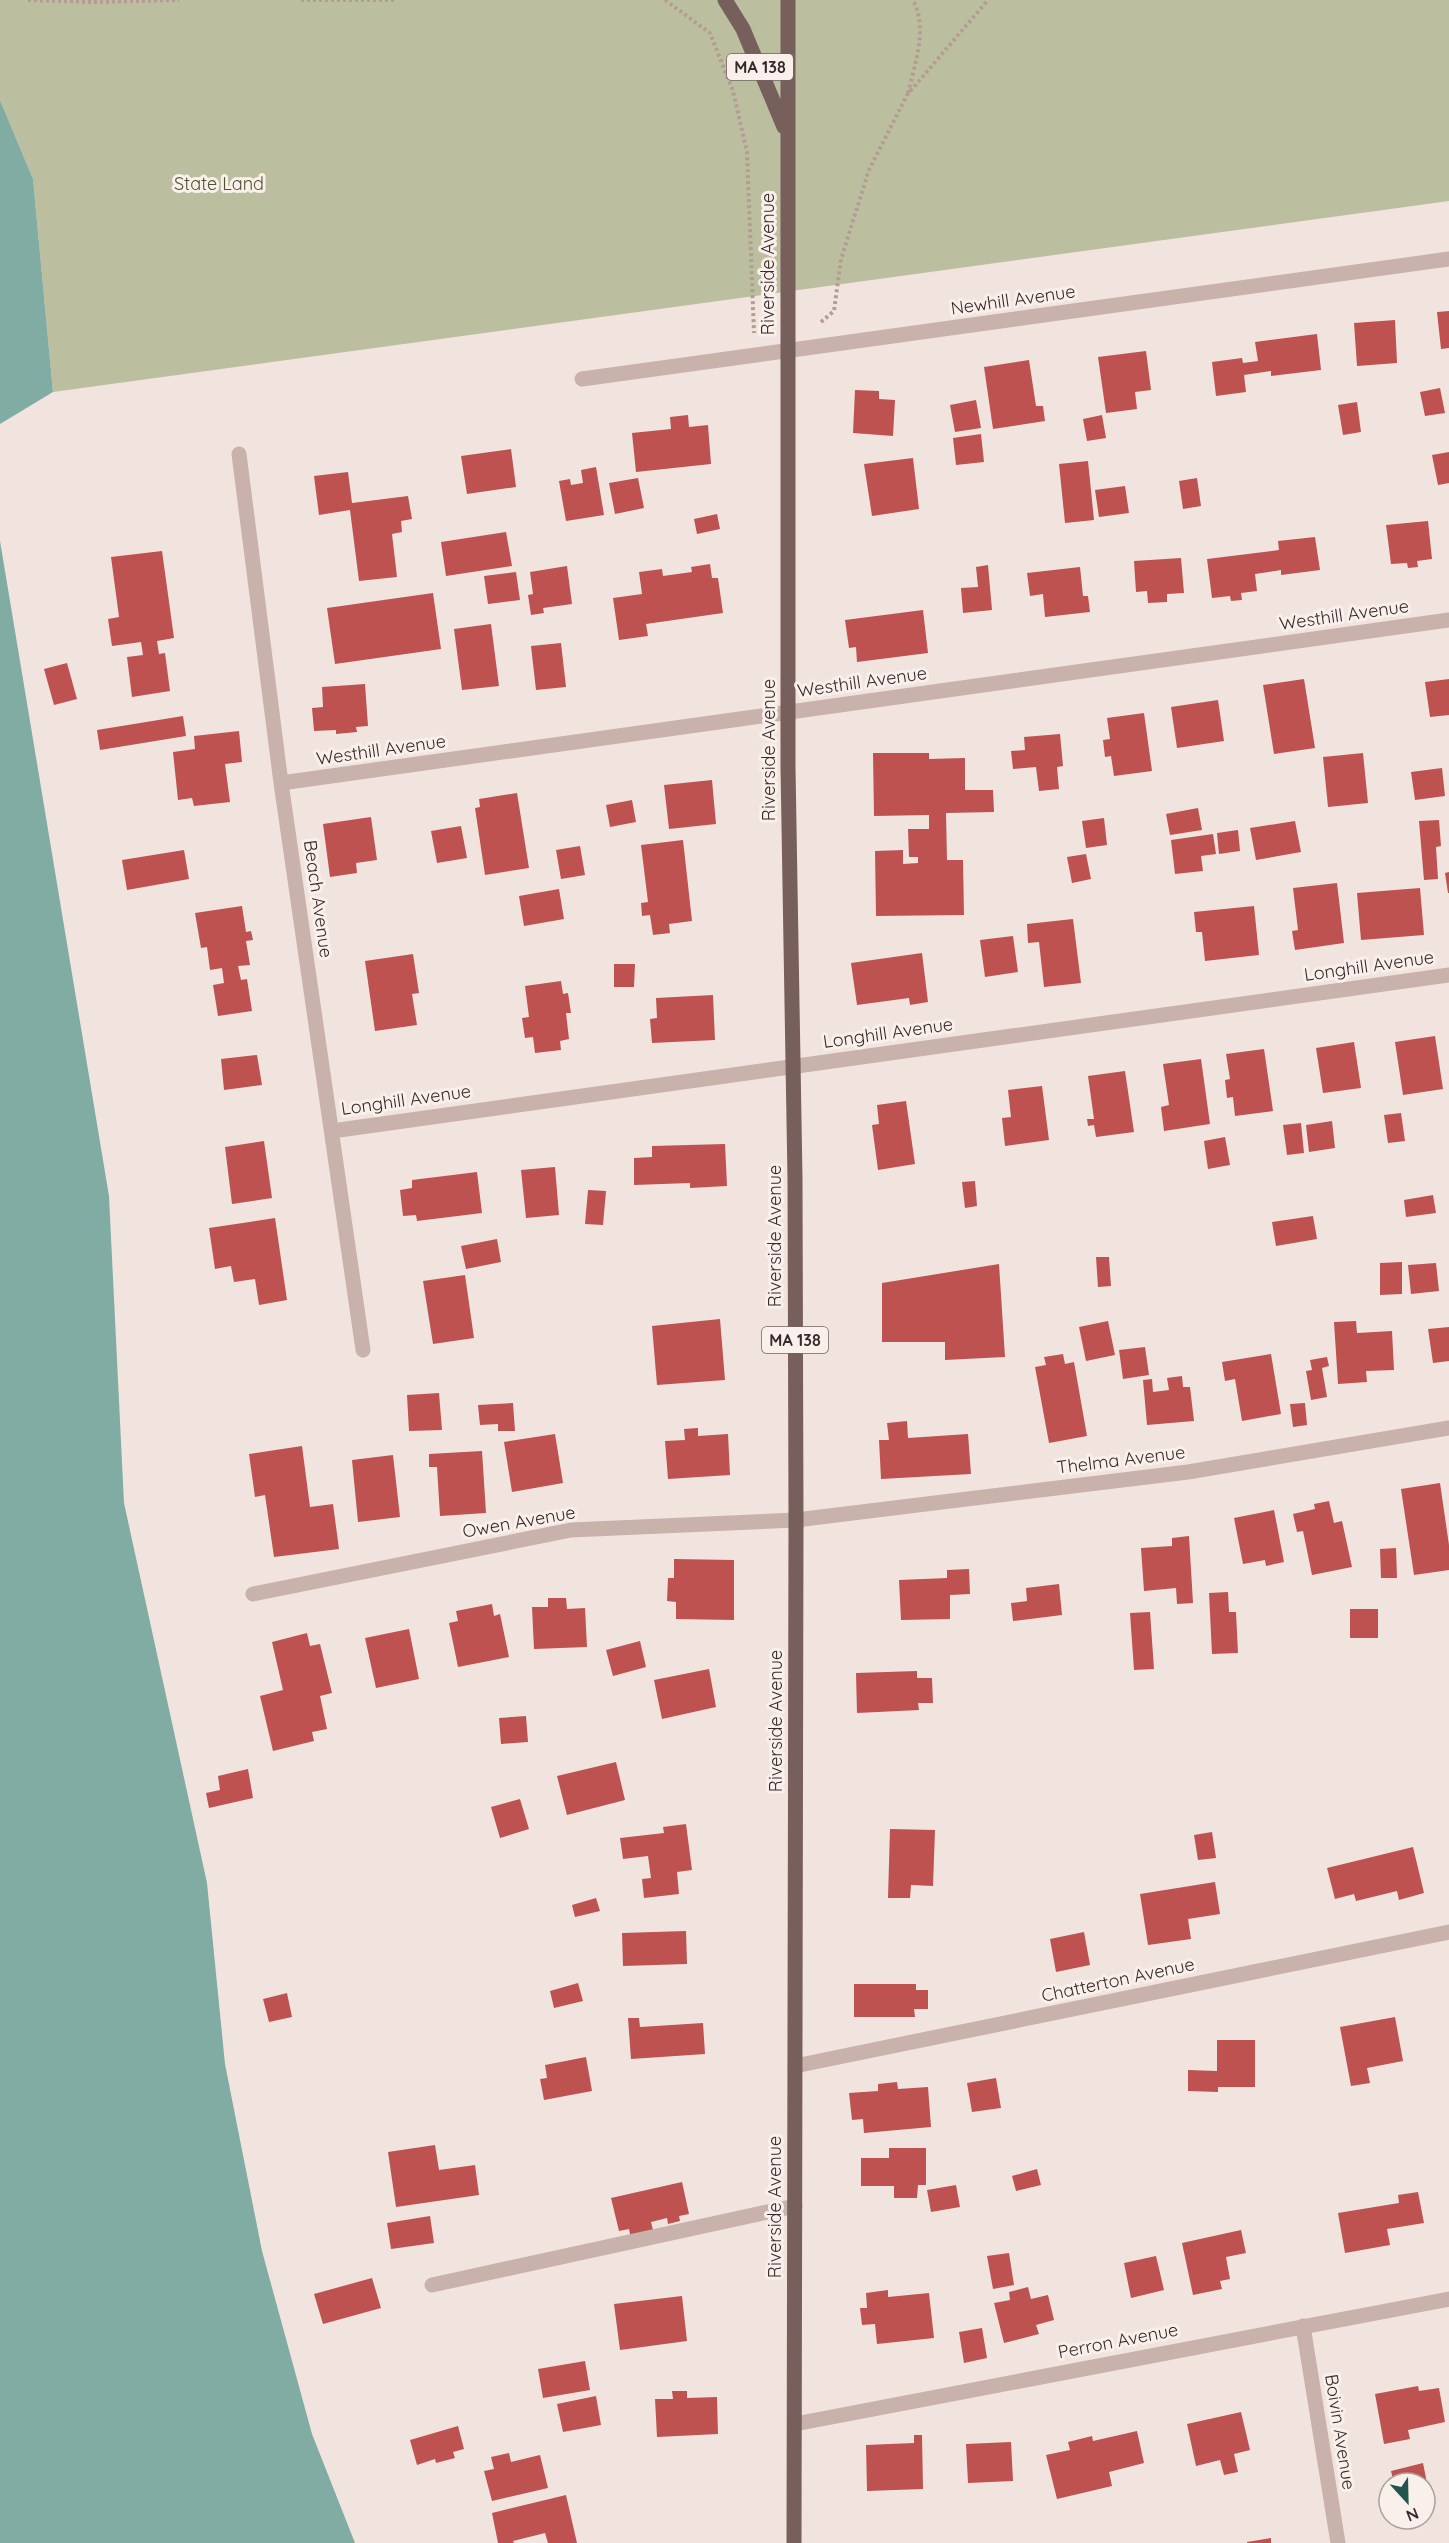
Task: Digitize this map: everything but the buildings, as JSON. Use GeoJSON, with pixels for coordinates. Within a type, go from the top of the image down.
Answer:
{"type":"FeatureCollection","features":[{"type":"Feature","properties":{"kind":"main road","name":"MA 138"},"geometry":{"type":"LineString","coordinates":[[725,0],[750,43],[788,138]]}},
{"type":"Feature","properties":{"kind":"main road","name":"Riverside Avenue"},"geometry":{"type":"LineString","coordinates":[[788,0],[788,712],[796,1520],[794,2543]]}},
{"type":"Feature","properties":{"kind":"street","name":"Newhill Avenue"},"geometry":{"type":"LineString","coordinates":[[582,379],[1449,259]]}},
{"type":"Feature","properties":{"kind":"street","name":"Beach Avenue"},"geometry":{"type":"LineString","coordinates":[[239,454],[281,783],[363,1350]]}},
{"type":"Feature","properties":{"kind":"street","name":"Westhill Avenue"},"geometry":{"type":"LineString","coordinates":[[281,783],[1449,620]]}},
{"type":"Feature","properties":{"kind":"street","name":"Longhill Avenue"},"geometry":{"type":"LineString","coordinates":[[332,1131],[1449,975]]}},
{"type":"Feature","properties":{"kind":"street","name":"Thelma Avenue"},"geometry":{"type":"LineString","coordinates":[[796,1520],[1188,1472],[1449,1428]]}},
{"type":"Feature","properties":{"kind":"street","name":"Owen Avenue"},"geometry":{"type":"LineString","coordinates":[[253,1594],[571,1530],[796,1520]]}},
{"type":"Feature","properties":{"kind":"street","name":"Chatterton Avenue"},"geometry":{"type":"LineString","coordinates":[[795,2066],[1449,1932]]}},
{"type":"Feature","properties":{"kind":"street"},"geometry":{"type":"LineString","coordinates":[[432,2285],[795,2206]]}},
{"type":"Feature","properties":{"kind":"street","name":"Perron Avenue"},"geometry":{"type":"LineString","coordinates":[[795,2424],[1449,2299]]}},
{"type":"Feature","properties":{"kind":"street","name":"Boivin Avenue"},"geometry":{"type":"LineString","coordinates":[[1303,2326],[1338,2543]]}},
{"type":"Feature","properties":{"kind":"path"},"geometry":{"type":"LineString","coordinates":[[28,0],[91,2],[179,0]]}},
{"type":"Feature","properties":{"kind":"path"},"geometry":{"type":"LineString","coordinates":[[301,0],[397,0]]}},
{"type":"Feature","properties":{"kind":"path"},"geometry":{"type":"LineString","coordinates":[[908,95],[920,43],[916,6],[913,0]]}},
{"type":"Feature","properties":{"kind":"green space","name":"State Land"},"geometry":{"type":"Polygon","coordinates":[[[0,0],[1449,0],[1449,201],[53,392],[33,179],[0,100],[0,0]]]}},
{"type":"Feature","properties":{"kind":"water"},"geometry":{"type":"Polygon","coordinates":[[[0,100],[33,179],[53,392],[0,424],[0,100]]]}},
{"type":"Feature","properties":{"kind":"water"},"geometry":{"type":"Polygon","coordinates":[[[0,541],[109,1196],[124,1503],[207,1883],[225,2064],[262,2251],[312,2434],[355,2543],[0,2543],[0,541]]]}}]}
